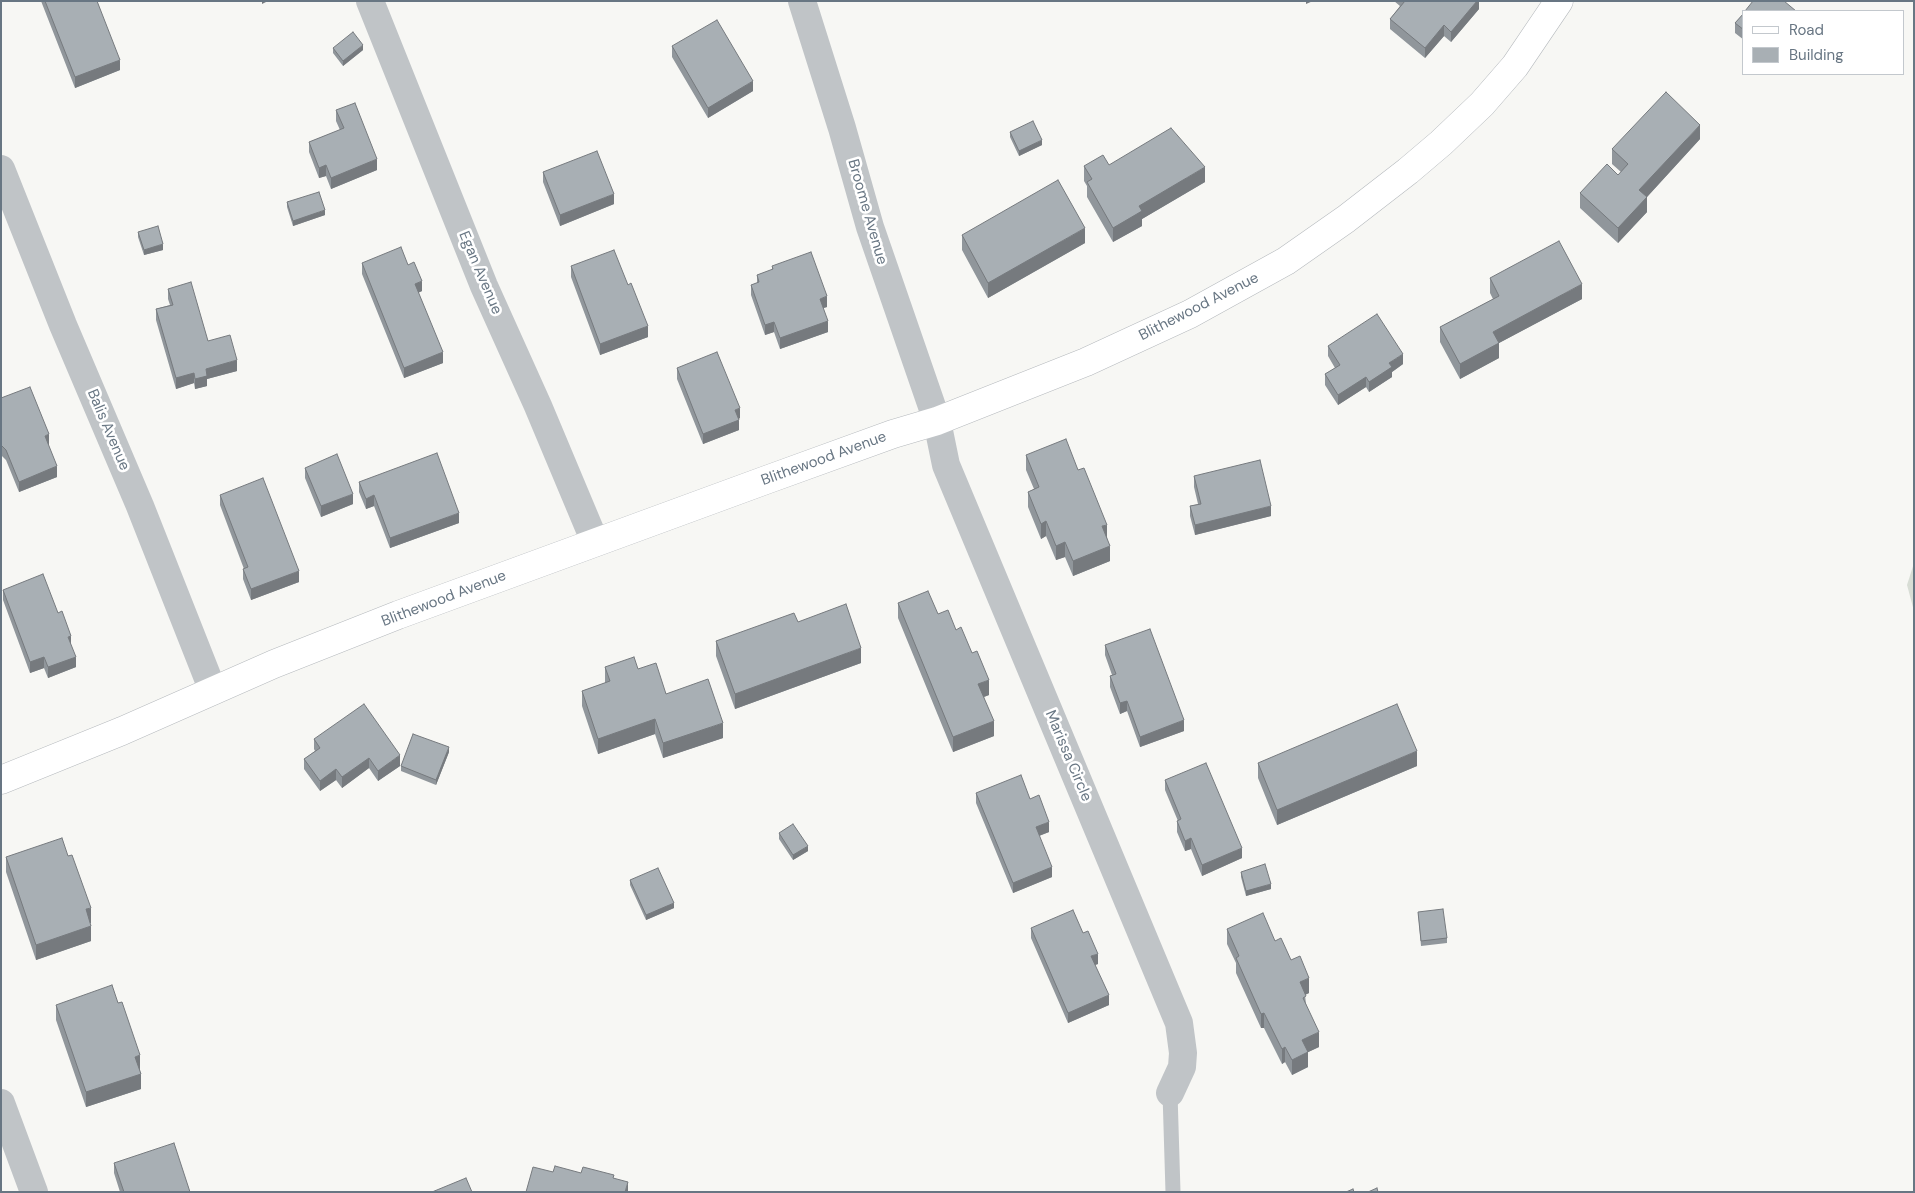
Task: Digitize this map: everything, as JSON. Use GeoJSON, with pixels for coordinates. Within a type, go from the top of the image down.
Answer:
{"type":"FeatureCollection","features":[{"type":"Feature","properties":{"kind":"street","name":"Egan Avenue"},"geometry":{"type":"LineString","coordinates":[[370,1],[484,286],[538,406],[595,542]]}},
{"type":"Feature","properties":{"kind":"street","name":"Broome Avenue"},"geometry":{"type":"LineString","coordinates":[[802,1],[842,128],[870,227],[937,421]]}},
{"type":"Feature","properties":{"kind":"street","name":"Blithewood Avenue"},"geometry":{"type":"LineString","coordinates":[[1,780],[122,731],[274,664],[398,615],[893,434],[937,421],[1086,362],[1166,326],[1233,292],[1286,261],[1346,219],[1408,171],[1482,104],[1515,66],[1559,1]]}},
{"type":"Feature","properties":{"kind":"street","name":"Balis Avenue"},"geometry":{"type":"LineString","coordinates":[[1,169],[63,325],[140,506],[213,691]]}},
{"type":"Feature","properties":{"kind":"street","name":"Marissa Circle"},"geometry":{"type":"LineString","coordinates":[[937,421],[946,465],[1179,1023],[1183,1046],[1182,1067],[1170,1093]]}},
{"type":"Feature","properties":{"kind":"street"},"geometry":{"type":"LineString","coordinates":[[1,1103],[34,1192]]}},
{"type":"Feature","properties":{"kind":"lane"},"geometry":{"type":"LineString","coordinates":[[1170,1093],[1173,1192]]}},
{"type":"Feature","properties":{"kind":"shaded area"},"geometry":{"type":"Polygon","coordinates":[[[1914,563],[1914,611],[1907,585],[1914,563]]]}},
{"type":"Feature","properties":{"kind":"building"},"geometry":{"type":"Polygon","coordinates":[[[45,1],[97,1],[120,60],[75,77],[45,1]]]}},
{"type":"Feature","properties":{"kind":"building"},"geometry":{"type":"Polygon","coordinates":[[[1405,1],[1477,1],[1451,32],[1444,25],[1425,48],[1390,19],[1405,1]]]}},
{"type":"Feature","properties":{"kind":"building"},"geometry":{"type":"Polygon","coordinates":[[[1753,1],[1784,1],[1795,10],[1746,10],[1753,1]]]}},
{"type":"Feature","properties":{"kind":"building"},"geometry":{"type":"Polygon","coordinates":[[[1742,15],[1742,28],[1735,23],[1742,15]]]}},
{"type":"Feature","properties":{"kind":"building"},"geometry":{"type":"Polygon","coordinates":[[[717,20],[753,81],[708,108],[672,46],[717,20]]]}},
{"type":"Feature","properties":{"kind":"building"},"geometry":{"type":"Polygon","coordinates":[[[353,32],[363,45],[343,61],[333,48],[353,32]]]}},
{"type":"Feature","properties":{"kind":"building"},"geometry":{"type":"Polygon","coordinates":[[[1666,92],[1700,125],[1639,190],[1647,197],[1618,228],[1580,193],[1607,164],[1618,175],[1628,164],[1612,149],[1666,92]]]}},
{"type":"Feature","properties":{"kind":"building"},"geometry":{"type":"Polygon","coordinates":[[[355,103],[377,159],[331,178],[326,165],[319,168],[309,142],[344,128],[336,110],[355,103]]]}},
{"type":"Feature","properties":{"kind":"building"},"geometry":{"type":"Polygon","coordinates":[[[1033,121],[1042,140],[1019,151],[1010,132],[1033,121]]]}},
{"type":"Feature","properties":{"kind":"building"},"geometry":{"type":"Polygon","coordinates":[[[1171,128],[1205,167],[1139,206],[1142,211],[1113,228],[1087,182],[1092,179],[1084,166],[1103,155],[1109,165],[1171,128]]]}},
{"type":"Feature","properties":{"kind":"building"},"geometry":{"type":"Polygon","coordinates":[[[597,151],[614,194],[560,215],[543,172],[597,151]]]}},
{"type":"Feature","properties":{"kind":"building"},"geometry":{"type":"Polygon","coordinates":[[[1058,180],[1085,228],[988,283],[962,235],[1058,180]]]}},
{"type":"Feature","properties":{"kind":"building"},"geometry":{"type":"Polygon","coordinates":[[[319,192],[325,210],[293,221],[287,202],[319,192]]]}},
{"type":"Feature","properties":{"kind":"building"},"geometry":{"type":"Polygon","coordinates":[[[158,226],[163,244],[144,250],[138,232],[158,226]]]}},
{"type":"Feature","properties":{"kind":"building"},"geometry":{"type":"Polygon","coordinates":[[[1559,241],[1582,284],[1493,332],[1499,343],[1460,364],[1440,327],[1499,296],[1490,278],[1559,241]]]}},
{"type":"Feature","properties":{"kind":"building"},"geometry":{"type":"Polygon","coordinates":[[[401,247],[408,265],[414,262],[422,281],[415,284],[443,352],[404,368],[362,263],[401,247]]]}},
{"type":"Feature","properties":{"kind":"building"},"geometry":{"type":"Polygon","coordinates":[[[614,250],[628,285],[631,283],[648,326],[600,344],[571,266],[614,250]]]}},
{"type":"Feature","properties":{"kind":"building"},"geometry":{"type":"Polygon","coordinates":[[[811,252],[827,296],[820,299],[828,321],[780,338],[774,322],[765,325],[751,285],[759,282],[757,275],[773,269],[772,266],[811,252]]]}},
{"type":"Feature","properties":{"kind":"building"},"geometry":{"type":"Polygon","coordinates":[[[191,282],[208,341],[230,335],[237,360],[206,369],[207,376],[195,379],[194,373],[176,378],[156,309],[173,305],[168,289],[191,282]]]}},
{"type":"Feature","properties":{"kind":"building"},"geometry":{"type":"Polygon","coordinates":[[[1377,314],[1403,354],[1389,363],[1392,367],[1369,382],[1366,377],[1338,395],[1325,374],[1340,365],[1328,346],[1377,314]]]}},
{"type":"Feature","properties":{"kind":"building"},"geometry":{"type":"Polygon","coordinates":[[[717,352],[740,408],[735,410],[739,420],[703,434],[677,368],[717,352]]]}},
{"type":"Feature","properties":{"kind":"building"},"geometry":{"type":"Polygon","coordinates":[[[30,387],[49,434],[45,436],[57,466],[19,482],[6,450],[1,445],[1,398],[30,387]]]}},
{"type":"Feature","properties":{"kind":"building"},"geometry":{"type":"Polygon","coordinates":[[[1066,439],[1078,470],[1084,468],[1107,525],[1102,526],[1110,546],[1073,561],[1065,542],[1056,546],[1046,521],[1041,524],[1028,492],[1039,487],[1026,455],[1066,439]]]}},
{"type":"Feature","properties":{"kind":"building"},"geometry":{"type":"Polygon","coordinates":[[[437,453],[459,513],[390,538],[374,495],[366,499],[359,482],[437,453]]]}},
{"type":"Feature","properties":{"kind":"building"},"geometry":{"type":"Polygon","coordinates":[[[337,454],[353,494],[321,506],[305,468],[337,454]]]}},
{"type":"Feature","properties":{"kind":"building"},"geometry":{"type":"Polygon","coordinates":[[[1260,460],[1271,506],[1195,525],[1190,506],[1201,504],[1194,476],[1260,460]]]}},
{"type":"Feature","properties":{"kind":"building"},"geometry":{"type":"Polygon","coordinates":[[[263,478],[299,571],[251,589],[243,569],[248,567],[220,495],[263,478]]]}},
{"type":"Feature","properties":{"kind":"building"},"geometry":{"type":"Polygon","coordinates":[[[43,574],[58,613],[62,611],[71,636],[68,637],[76,657],[48,667],[44,657],[30,662],[3,590],[43,574]]]}},
{"type":"Feature","properties":{"kind":"building"},"geometry":{"type":"Polygon","coordinates":[[[928,591],[938,614],[948,610],[956,630],[961,627],[972,653],[977,651],[989,680],[978,684],[994,721],[953,737],[898,603],[928,591]]]}},
{"type":"Feature","properties":{"kind":"building"},"geometry":{"type":"Polygon","coordinates":[[[846,604],[861,648],[735,694],[716,641],[794,613],[798,622],[846,604]]]}},
{"type":"Feature","properties":{"kind":"building"},"geometry":{"type":"Polygon","coordinates":[[[1150,629],[1184,720],[1140,737],[1127,701],[1120,703],[1110,676],[1116,674],[1105,645],[1150,629]]]}},
{"type":"Feature","properties":{"kind":"building"},"geometry":{"type":"Polygon","coordinates":[[[634,657],[638,669],[656,663],[666,694],[708,679],[723,723],[663,743],[655,719],[598,739],[582,691],[610,681],[605,667],[634,657]]]}},
{"type":"Feature","properties":{"kind":"building"},"geometry":{"type":"Polygon","coordinates":[[[364,704],[400,755],[378,771],[369,758],[342,777],[336,769],[320,781],[304,759],[320,748],[314,739],[364,704]]]}},
{"type":"Feature","properties":{"kind":"building"},"geometry":{"type":"Polygon","coordinates":[[[1397,704],[1417,751],[1277,810],[1258,763],[1397,704]]]}},
{"type":"Feature","properties":{"kind":"building"},"geometry":{"type":"Polygon","coordinates":[[[413,734],[449,747],[436,780],[401,766],[413,734]]]}},
{"type":"Feature","properties":{"kind":"building"},"geometry":{"type":"Polygon","coordinates":[[[1206,763],[1242,848],[1202,865],[1191,838],[1185,841],[1177,821],[1181,819],[1165,780],[1206,763]]]}},
{"type":"Feature","properties":{"kind":"building"},"geometry":{"type":"Polygon","coordinates":[[[1021,775],[1030,799],[1039,795],[1049,822],[1036,827],[1052,867],[1013,883],[976,793],[1021,775]]]}},
{"type":"Feature","properties":{"kind":"building"},"geometry":{"type":"Polygon","coordinates":[[[793,824],[808,846],[793,855],[779,833],[793,824]]]}},
{"type":"Feature","properties":{"kind":"building"},"geometry":{"type":"Polygon","coordinates":[[[62,838],[68,856],[72,855],[91,908],[86,909],[91,926],[36,945],[6,857],[62,838]]]}},
{"type":"Feature","properties":{"kind":"building"},"geometry":{"type":"Polygon","coordinates":[[[1265,864],[1271,884],[1246,891],[1241,872],[1265,864]]]}},
{"type":"Feature","properties":{"kind":"building"},"geometry":{"type":"Polygon","coordinates":[[[658,868],[674,903],[646,915],[630,880],[658,868]]]}},
{"type":"Feature","properties":{"kind":"building"},"geometry":{"type":"Polygon","coordinates":[[[1443,909],[1447,938],[1421,941],[1418,912],[1443,909]]]}},
{"type":"Feature","properties":{"kind":"building"},"geometry":{"type":"Polygon","coordinates":[[[1073,910],[1083,933],[1088,931],[1098,954],[1091,956],[1109,995],[1068,1013],[1031,928],[1073,910]]]}},
{"type":"Feature","properties":{"kind":"building"},"geometry":{"type":"Polygon","coordinates":[[[1263,913],[1275,941],[1281,938],[1291,960],[1300,956],[1309,978],[1300,982],[1306,996],[1303,998],[1319,1032],[1302,1040],[1308,1052],[1292,1060],[1285,1047],[1282,1049],[1264,1013],[1261,1014],[1236,958],[1239,956],[1227,929],[1263,913]]]}},
{"type":"Feature","properties":{"kind":"building"},"geometry":{"type":"Polygon","coordinates":[[[112,985],[118,1003],[122,1002],[140,1055],[135,1057],[141,1074],[86,1092],[56,1005],[112,985]]]}},
{"type":"Feature","properties":{"kind":"building"},"geometry":{"type":"Polygon","coordinates":[[[174,1143],[190,1192],[124,1192],[114,1163],[174,1143]]]}},
{"type":"Feature","properties":{"kind":"building"},"geometry":{"type":"Polygon","coordinates":[[[555,1166],[581,1173],[583,1167],[614,1175],[613,1178],[628,1182],[625,1192],[526,1192],[533,1167],[553,1172],[555,1166]]]}},
{"type":"Feature","properties":{"kind":"building"},"geometry":{"type":"Polygon","coordinates":[[[466,1178],[472,1192],[432,1192],[466,1178]]]}},
{"type":"Feature","properties":{"kind":"building"},"geometry":{"type":"Polygon","coordinates":[[[1377,1188],[1378,1192],[1368,1192],[1377,1188]]]}}]}
